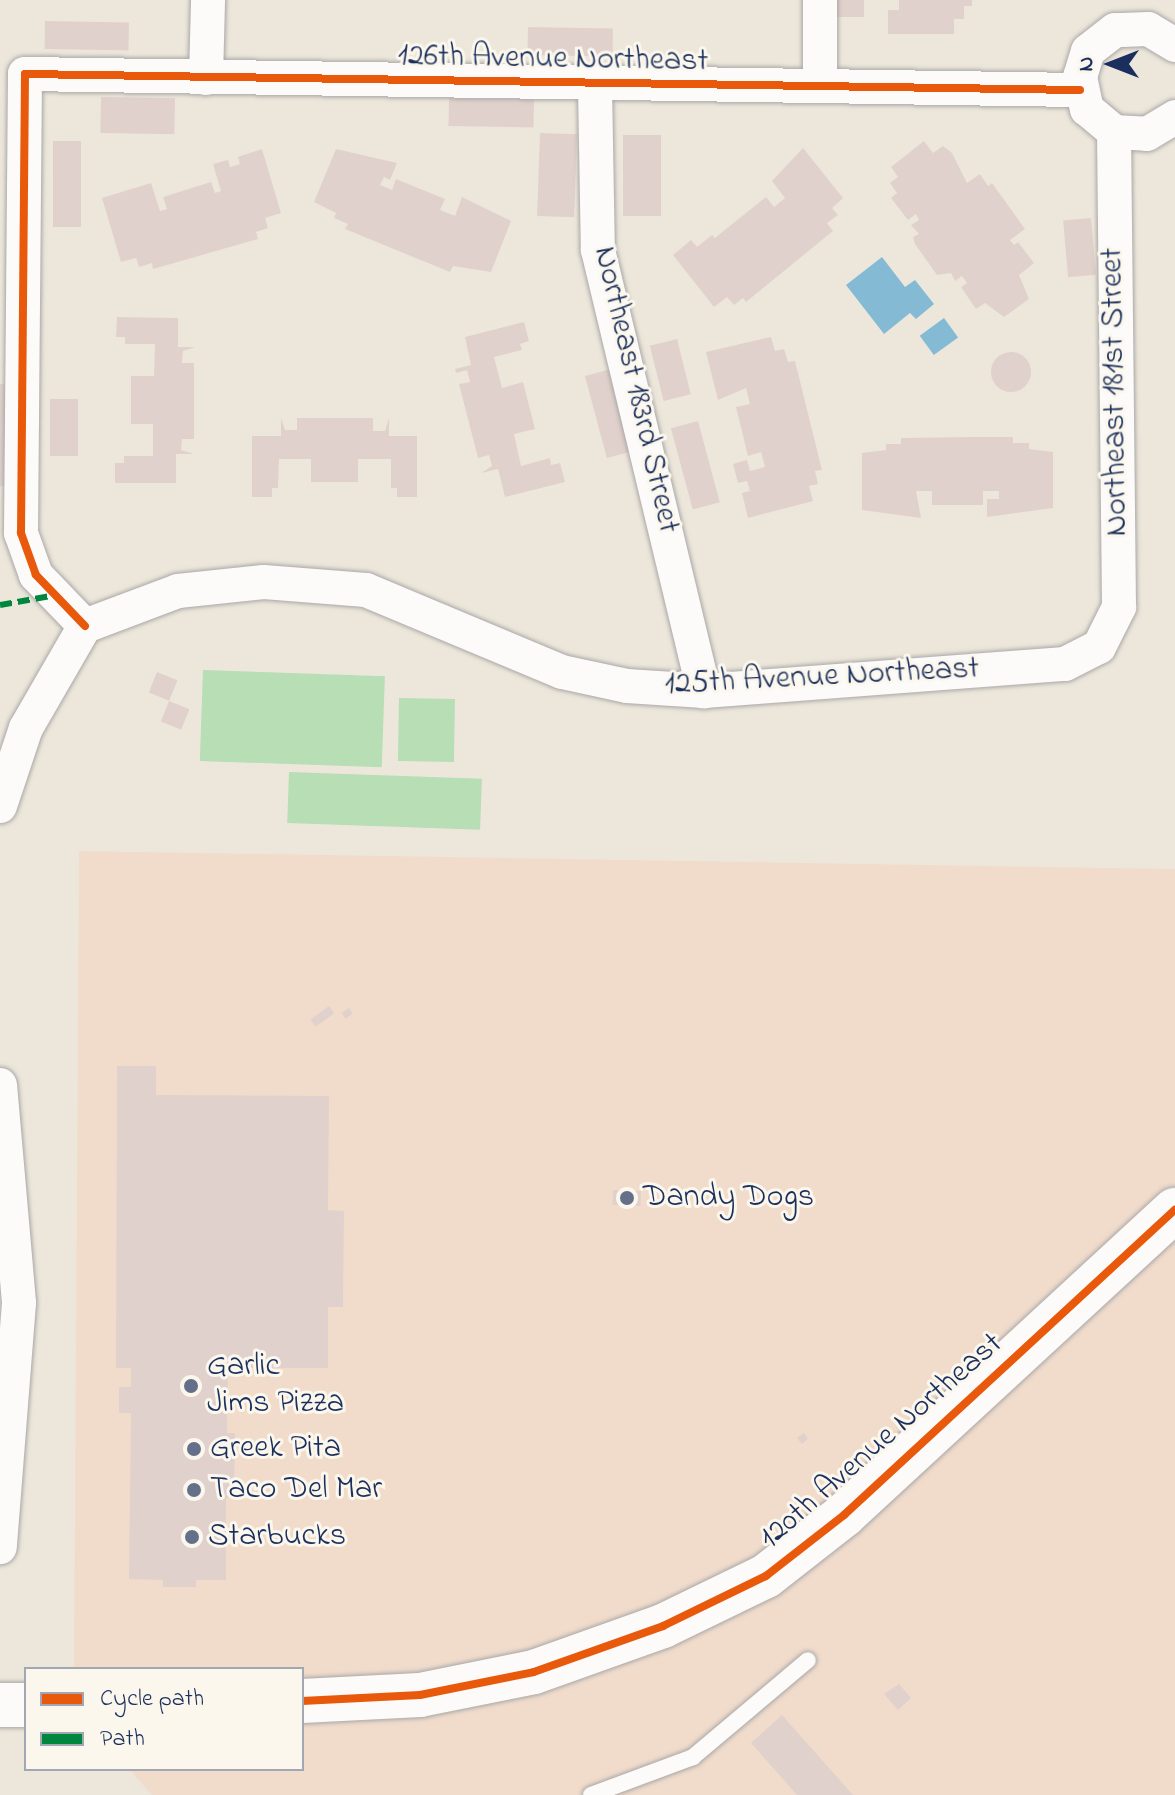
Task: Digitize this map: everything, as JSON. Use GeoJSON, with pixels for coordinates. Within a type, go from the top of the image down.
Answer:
{"type":"FeatureCollection","features":[{"type":"Feature","properties":{"kind":"main road","name":"120th Avenue Northeast"},"geometry":{"type":"LineString","coordinates":[[304,1701],[420,1695],[534,1672],[663,1626],[766,1576],[844,1515],[1175,1210]]}},
{"type":"Feature","properties":{"kind":"main road"},"geometry":{"type":"LineString","coordinates":[[0,1705],[24,1705]]}},
{"type":"Feature","properties":{"kind":"street"},"geometry":{"type":"LineString","coordinates":[[206,78],[208,0]]}},
{"type":"Feature","properties":{"kind":"street"},"geometry":{"type":"LineString","coordinates":[[820,0],[820,86]]}},
{"type":"Feature","properties":{"kind":"street"},"geometry":{"type":"LineString","coordinates":[[1175,45],[1142,27],[1109,33],[1085,57],[1080,90],[1091,115],[1114,132],[1147,134],[1175,117]]}},
{"type":"Feature","properties":{"kind":"street","name":"126th Avenue Northeast"},"geometry":{"type":"LineString","coordinates":[[11,318],[25,74],[595,86],[1080,90]]}},
{"type":"Feature","properties":{"kind":"street","name":"Northeast 183rd Street"},"geometry":{"type":"LineString","coordinates":[[595,86],[598,250],[704,691]]}},
{"type":"Feature","properties":{"kind":"street","name":"Northeast 181st Street"},"geometry":{"type":"LineString","coordinates":[[1099,647],[1119,607],[1114,132]]}},
{"type":"Feature","properties":{"kind":"street"},"geometry":{"type":"LineString","coordinates":[[0,806],[26,728],[85,626],[36,575],[21,533],[11,318]]}},
{"type":"Feature","properties":{"kind":"street","name":"125th Avenue Northeast"},"geometry":{"type":"LineString","coordinates":[[85,626],[178,591],[264,582],[366,590],[562,672],[627,686],[704,691],[1065,664],[1099,647]]}},
{"type":"Feature","properties":{"kind":"street"},"geometry":{"type":"LineString","coordinates":[[0,1085],[19,1303],[0,1547]]}},
{"type":"Feature","properties":{"kind":"lane"},"geometry":{"type":"LineString","coordinates":[[591,1795],[693,1757],[808,1660]]}},
{"type":"Feature","properties":{"kind":"shaded area"},"geometry":{"type":"Polygon","coordinates":[[[79,851],[1175,869],[1175,1795],[152,1795],[131,1771],[304,1771],[304,1667],[74,1667],[79,851]]]}},
{"type":"Feature","properties":{"kind":"green space"},"geometry":{"type":"Polygon","coordinates":[[[203,670],[385,676],[382,767],[200,761],[203,670]]]}},
{"type":"Feature","properties":{"kind":"green space"},"geometry":{"type":"Polygon","coordinates":[[[399,698],[455,699],[454,762],[398,761],[399,698]]]}},
{"type":"Feature","properties":{"kind":"green space"},"geometry":{"type":"Polygon","coordinates":[[[289,772],[482,779],[480,830],[287,823],[289,772]]]}},
{"type":"Feature","properties":{"kind":"water"},"geometry":{"type":"Polygon","coordinates":[[[882,257],[905,287],[915,280],[934,304],[916,319],[910,313],[884,334],[846,285],[882,257]]]}},
{"type":"Feature","properties":{"kind":"water"},"geometry":{"type":"Polygon","coordinates":[[[944,318],[958,337],[934,355],[920,336],[944,318]]]}},
{"type":"Feature","properties":{"kind":"building"},"geometry":{"type":"Polygon","coordinates":[[[837,0],[864,0],[864,17],[837,17],[837,0]]]}},
{"type":"Feature","properties":{"kind":"building"},"geometry":{"type":"Polygon","coordinates":[[[899,0],[972,0],[972,6],[964,6],[964,19],[954,19],[954,34],[888,34],[888,10],[899,10],[899,0]]]}},
{"type":"Feature","properties":{"kind":"building"},"geometry":{"type":"Polygon","coordinates":[[[45,21],[129,22],[128,50],[45,49],[45,21]]]}},
{"type":"Feature","properties":{"kind":"building"},"geometry":{"type":"Polygon","coordinates":[[[528,27],[613,28],[612,56],[528,55],[528,27]]]}},
{"type":"Feature","properties":{"kind":"building"},"geometry":{"type":"Polygon","coordinates":[[[101,97],[175,98],[174,134],[100,133],[101,97]]]}},
{"type":"Feature","properties":{"kind":"building"},"geometry":{"type":"Polygon","coordinates":[[[449,98],[534,99],[533,127],[449,126],[449,98]]]}},
{"type":"Feature","properties":{"kind":"building"},"geometry":{"type":"Polygon","coordinates":[[[540,133],[577,134],[574,217],[537,216],[540,133]]]}},
{"type":"Feature","properties":{"kind":"building"},"geometry":{"type":"Polygon","coordinates":[[[623,135],[661,135],[661,216],[623,216],[623,135]]]}},
{"type":"Feature","properties":{"kind":"building"},"geometry":{"type":"Polygon","coordinates":[[[53,141],[81,141],[81,227],[53,227],[53,141]]]}},
{"type":"Feature","properties":{"kind":"building"},"geometry":{"type":"Polygon","coordinates":[[[924,141],[933,153],[943,146],[952,153],[967,183],[980,174],[988,186],[992,183],[1025,229],[1010,240],[1014,245],[1018,242],[1034,263],[1019,275],[1029,299],[1004,317],[985,303],[976,309],[961,287],[967,283],[962,276],[955,281],[951,273],[937,275],[915,244],[913,237],[919,234],[911,225],[919,220],[916,214],[908,220],[891,198],[897,193],[890,183],[898,177],[891,167],[924,141]]]}},
{"type":"Feature","properties":{"kind":"building"},"geometry":{"type":"Polygon","coordinates":[[[803,148],[843,198],[832,208],[838,215],[827,223],[833,231],[746,302],[743,298],[734,305],[727,297],[714,307],[673,255],[691,240],[697,247],[712,235],[715,238],[766,197],[774,207],[785,198],[772,181],[803,148]]]}},
{"type":"Feature","properties":{"kind":"building"},"geometry":{"type":"Polygon","coordinates":[[[262,149],[281,213],[265,218],[268,228],[256,232],[258,239],[153,269],[152,263],[139,267],[136,258],[121,262],[102,198],[151,183],[160,211],[167,209],[163,197],[211,182],[215,193],[221,191],[213,164],[228,160],[230,167],[240,164],[238,157],[262,149]]]}},
{"type":"Feature","properties":{"kind":"building"},"geometry":{"type":"Polygon","coordinates":[[[336,149],[397,163],[390,180],[384,177],[380,185],[392,190],[396,179],[445,199],[440,210],[455,216],[462,197],[511,221],[491,272],[453,266],[450,272],[345,229],[348,224],[334,218],[336,213],[314,202],[336,149]]]}},
{"type":"Feature","properties":{"kind":"building"},"geometry":{"type":"Polygon","coordinates":[[[1091,218],[1096,275],[1068,277],[1063,220],[1091,218]]]}},
{"type":"Feature","properties":{"kind":"building"},"geometry":{"type":"Polygon","coordinates":[[[117,317],[178,318],[178,347],[195,347],[183,351],[182,363],[194,363],[194,439],[182,439],[181,450],[194,454],[176,454],[176,483],[115,483],[115,463],[124,463],[124,456],[153,456],[153,424],[131,424],[131,376],[154,376],[155,344],[125,344],[125,337],[116,337],[117,317]]]}},
{"type":"Feature","properties":{"kind":"building"},"geometry":{"type":"Polygon","coordinates":[[[524,322],[529,341],[520,344],[522,350],[494,357],[502,388],[523,382],[535,429],[514,434],[521,466],[550,458],[551,465],[560,463],[565,482],[505,497],[498,469],[481,473],[492,466],[489,455],[478,458],[459,384],[470,382],[467,370],[456,373],[455,369],[471,365],[465,337],[524,322]]]}},
{"type":"Feature","properties":{"kind":"building"},"geometry":{"type":"Polygon","coordinates":[[[771,337],[775,351],[784,349],[788,362],[795,361],[822,470],[815,471],[818,484],[809,486],[813,501],[748,518],[742,493],[750,491],[747,481],[738,483],[733,464],[747,460],[750,471],[765,467],[761,452],[748,456],[736,407],[750,404],[746,388],[718,400],[706,352],[771,337]]]}},
{"type":"Feature","properties":{"kind":"building"},"geometry":{"type":"Polygon","coordinates":[[[677,339],[691,394],[664,401],[650,346],[677,339]]]}},
{"type":"Feature","properties":{"kind":"building"},"geometry":{"type":"Polygon","coordinates":[[[1011,352],[1025,358],[1031,372],[1025,386],[1011,392],[997,386],[991,372],[997,358],[1011,352]]]}},
{"type":"Feature","properties":{"kind":"building"},"geometry":{"type":"Polygon","coordinates":[[[611,369],[633,451],[607,458],[585,376],[611,369]]]}},
{"type":"Feature","properties":{"kind":"building"},"geometry":{"type":"Polygon","coordinates":[[[0,384],[5,384],[5,486],[0,486],[0,384]]]}},
{"type":"Feature","properties":{"kind":"building"},"geometry":{"type":"Polygon","coordinates":[[[50,399],[78,399],[78,456],[50,456],[50,399]]]}},
{"type":"Feature","properties":{"kind":"building"},"geometry":{"type":"Polygon","coordinates":[[[281,418],[285,430],[297,430],[297,418],[373,418],[373,431],[385,431],[389,418],[389,436],[417,436],[417,497],[397,497],[397,488],[391,488],[391,459],[358,459],[358,482],[311,482],[311,459],[279,459],[278,488],[272,488],[272,497],[252,497],[252,436],[281,436],[281,418]]]}},
{"type":"Feature","properties":{"kind":"building"},"geometry":{"type":"Polygon","coordinates":[[[698,421],[720,502],[693,509],[671,428],[698,421]]]}},
{"type":"Feature","properties":{"kind":"building"},"geometry":{"type":"Polygon","coordinates":[[[1013,437],[1013,443],[1029,443],[1029,449],[1053,452],[1053,508],[987,517],[987,499],[999,499],[999,491],[983,491],[983,505],[932,505],[932,491],[916,491],[921,518],[862,510],[862,453],[886,450],[886,444],[901,444],[901,438],[1013,437]]]}},
{"type":"Feature","properties":{"kind":"building"},"geometry":{"type":"Polygon","coordinates":[[[157,672],[177,680],[169,701],[149,692],[157,672]]]}},
{"type":"Feature","properties":{"kind":"building"},"geometry":{"type":"Polygon","coordinates":[[[169,701],[189,709],[181,730],[161,721],[169,701]]]}},
{"type":"Feature","properties":{"kind":"building"},"geometry":{"type":"Polygon","coordinates":[[[329,1006],[334,1013],[316,1027],[310,1020],[329,1006]]]}},
{"type":"Feature","properties":{"kind":"building"},"geometry":{"type":"Polygon","coordinates":[[[349,1008],[353,1014],[345,1019],[342,1013],[349,1008]]]}},
{"type":"Feature","properties":{"kind":"building"},"geometry":{"type":"Polygon","coordinates":[[[117,1066],[156,1066],[156,1095],[329,1096],[328,1210],[344,1211],[343,1307],[328,1307],[328,1368],[228,1368],[227,1433],[235,1433],[234,1498],[226,1498],[226,1580],[196,1580],[196,1587],[163,1587],[163,1580],[129,1579],[131,1413],[119,1413],[119,1387],[131,1387],[131,1368],[116,1368],[117,1066]]]}},
{"type":"Feature","properties":{"kind":"building","name":"Dandy Dogs"},"geometry":{"type":"Polygon","coordinates":[[[613,1190],[641,1191],[640,1206],[612,1205],[613,1190]]]}},
{"type":"Feature","properties":{"kind":"building"},"geometry":{"type":"Polygon","coordinates":[[[804,1433],[808,1439],[802,1444],[797,1438],[804,1433]]]}},
{"type":"Feature","properties":{"kind":"building"},"geometry":{"type":"Polygon","coordinates":[[[899,1684],[911,1698],[898,1710],[884,1694],[899,1684]]]}},
{"type":"Feature","properties":{"kind":"building"},"geometry":{"type":"Polygon","coordinates":[[[782,1715],[853,1795],[797,1795],[751,1743],[782,1715]]]}},
{"type":"Feature","properties":{"kind":"marked path"},"geometry":{"type":"LineString","coordinates":[[0,605],[56,595]]}},
{"type":"Feature","properties":{"kind":"cycle path"},"geometry":{"type":"LineString","coordinates":[[85,626],[36,575],[21,533],[25,74],[1080,90]]}},
{"type":"Feature","properties":{"kind":"cycle path"},"geometry":{"type":"LineString","coordinates":[[304,1701],[420,1695],[534,1672],[663,1626],[766,1576],[844,1515],[1175,1210]]}},
{"type":"Feature","properties":{"kind":"place","name":"Dandy Dogs"},"geometry":{"type":"Point","coordinates":[627,1198]}},
{"type":"Feature","properties":{"kind":"place","name":"Garlic Jims Pizza"},"geometry":{"type":"Point","coordinates":[191,1386]}},
{"type":"Feature","properties":{"kind":"place","name":"Greek Pita"},"geometry":{"type":"Point","coordinates":[194,1449]}},
{"type":"Feature","properties":{"kind":"place","name":"Taco Del Mar"},"geometry":{"type":"Point","coordinates":[194,1490]}},
{"type":"Feature","properties":{"kind":"place","name":"Starbucks"},"geometry":{"type":"Point","coordinates":[192,1537]}}]}
